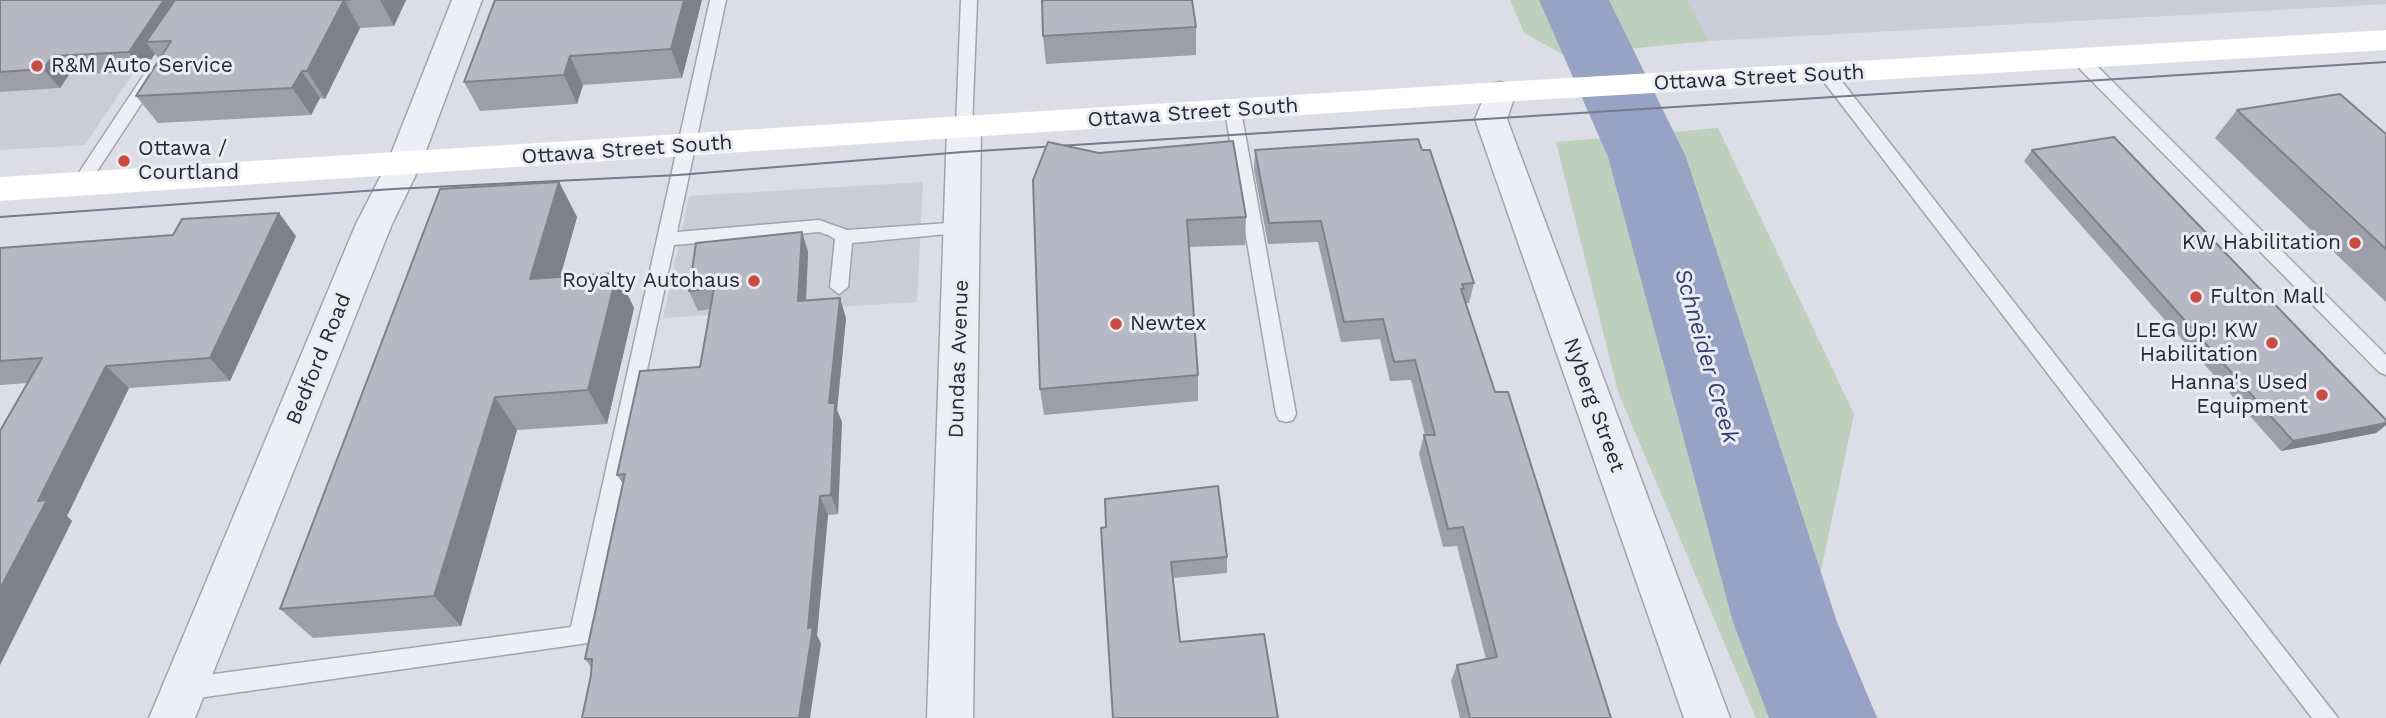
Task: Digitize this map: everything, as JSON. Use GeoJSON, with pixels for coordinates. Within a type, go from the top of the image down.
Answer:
{"type":"FeatureCollection","features":[{"type":"Feature","properties":{"kind":"main road","name":"Ottawa Street South"},"geometry":{"type":"LineString","coordinates":[[0,189],[1500,92],[2386,40]]}},
{"type":"Feature","properties":{"kind":"street","name":"Bedford Road"},"geometry":{"type":"LineString","coordinates":[[178,704],[374,224],[404,164],[467,0]]}},
{"type":"Feature","properties":{"kind":"street","name":"Nyberg Street"},"geometry":{"type":"LineString","coordinates":[[1500,92],[1491,119],[1707,718]]}},
{"type":"Feature","properties":{"kind":"street","name":"Dundas Avenue"},"geometry":{"type":"LineString","coordinates":[[950,718],[964,128]]}},
{"type":"Feature","properties":{"kind":"lane"},"geometry":{"type":"LineString","coordinates":[[178,704],[580,636],[684,146],[718,0]]}},
{"type":"Feature","properties":{"kind":"lane","name":"Dundas Avenue"},"geometry":{"type":"LineString","coordinates":[[964,128],[968,0]]}},
{"type":"Feature","properties":{"kind":"lane"},"geometry":{"type":"LineString","coordinates":[[2080,59],[2386,367]]}},
{"type":"Feature","properties":{"kind":"lane"},"geometry":{"type":"LineString","coordinates":[[80,184],[156,68]]}},
{"type":"Feature","properties":{"kind":"lane"},"geometry":{"type":"LineString","coordinates":[[1827,74],[2326,718]]}},
{"type":"Feature","properties":{"kind":"lane"},"geometry":{"type":"LineString","coordinates":[[1233,111],[1286,414]]}},
{"type":"Feature","properties":{"kind":"lane"},"geometry":{"type":"LineString","coordinates":[[664,239],[819,226],[844,237],[963,228]]}},
{"type":"Feature","properties":{"kind":"lane"},"geometry":{"type":"LineString","coordinates":[[839,287],[844,237]]}},
{"type":"Feature","properties":{"kind":"shaded area"},"geometry":{"type":"Polygon","coordinates":[[[1687,0],[2386,0],[2386,4],[1709,41],[1687,0]]]}},
{"type":"Feature","properties":{"kind":"shaded area"},"geometry":{"type":"Polygon","coordinates":[[[151,47],[85,145],[0,150],[0,58],[151,47]]]}},
{"type":"Feature","properties":{"kind":"shaded area"},"geometry":{"type":"Polygon","coordinates":[[[923,182],[917,302],[663,318],[689,196],[923,182]]]}},
{"type":"Feature","properties":{"kind":"green space"},"geometry":{"type":"Polygon","coordinates":[[[1510,0],[1687,0],[1709,41],[1564,55],[1524,33],[1510,0]]]}},
{"type":"Feature","properties":{"kind":"green space"},"geometry":{"type":"Polygon","coordinates":[[[1718,128],[1854,414],[1816,594],[1878,718],[1756,718],[1618,392],[1556,142],[1718,128]]]}},
{"type":"Feature","properties":{"kind":"building"},"geometry":{"type":"Polygon","coordinates":[[[0,0],[164,0],[129,52],[53,56],[43,69],[0,72],[0,0]]]}},
{"type":"Feature","properties":{"kind":"building"},"geometry":{"type":"Polygon","coordinates":[[[175,0],[344,0],[307,71],[302,71],[292,88],[136,96],[171,41],[146,42],[175,0]]]}},
{"type":"Feature","properties":{"kind":"building"},"geometry":{"type":"Polygon","coordinates":[[[495,0],[684,0],[671,49],[570,56],[564,75],[464,82],[495,0]]]}},
{"type":"Feature","properties":{"kind":"building"},"geometry":{"type":"Polygon","coordinates":[[[1042,0],[1192,0],[1196,27],[1043,36],[1042,0]]]}},
{"type":"Feature","properties":{"kind":"building"},"geometry":{"type":"Polygon","coordinates":[[[2340,94],[2386,134],[2386,249],[2237,110],[2340,94]]]}},
{"type":"Feature","properties":{"kind":"building","name":"Fulton Mall"},"geometry":{"type":"Polygon","coordinates":[[[2114,137],[2386,423],[2293,441],[2032,150],[2114,137]]]}},
{"type":"Feature","properties":{"kind":"building"},"geometry":{"type":"Polygon","coordinates":[[[1418,139],[1422,150],[1430,150],[1474,283],[1462,284],[1464,289],[1461,289],[1495,392],[1508,392],[1611,718],[1470,718],[1457,665],[1497,657],[1463,527],[1448,529],[1424,435],[1435,435],[1415,360],[1394,362],[1383,319],[1344,322],[1321,221],[1269,223],[1255,150],[1418,139]]]}},
{"type":"Feature","properties":{"kind":"building","name":"Newtex"},"geometry":{"type":"Polygon","coordinates":[[[1233,141],[1246,217],[1187,220],[1198,375],[1040,389],[1033,180],[1048,142],[1099,153],[1233,141]]]}},
{"type":"Feature","properties":{"kind":"building"},"geometry":{"type":"Polygon","coordinates":[[[559,182],[530,279],[617,273],[588,390],[495,397],[434,596],[280,609],[440,189],[559,182]]]}},
{"type":"Feature","properties":{"kind":"building"},"geometry":{"type":"Polygon","coordinates":[[[279,213],[210,358],[106,366],[38,501],[47,500],[0,589],[0,431],[42,358],[0,361],[0,248],[173,235],[182,219],[279,213]]]}},
{"type":"Feature","properties":{"kind":"building"},"geometry":{"type":"Polygon","coordinates":[[[802,232],[798,301],[840,298],[829,403],[835,403],[831,495],[820,496],[808,628],[813,627],[799,718],[582,718],[592,659],[585,659],[625,474],[617,475],[640,371],[700,367],[714,288],[689,291],[696,243],[802,232]]]}},
{"type":"Feature","properties":{"kind":"building"},"geometry":{"type":"Polygon","coordinates":[[[1218,486],[1227,557],[1171,562],[1180,642],[1264,634],[1278,718],[1113,718],[1101,528],[1106,527],[1105,499],[1218,486]]]}},
{"type":"Feature","properties":{"kind":"waterway","name":"Schneider Creek"},"geometry":{"type":"LineString","coordinates":[[1574,0],[1647,157],[1785,622],[1823,718]]}},
{"type":"Feature","properties":{"kind":"tram line"},"geometry":{"type":"LineString","coordinates":[[0,217],[393,189],[678,175],[963,152],[2386,62]]}},
{"type":"Feature","properties":{"kind":"place","name":"R&M Auto Service"},"geometry":{"type":"Point","coordinates":[37,66]}},
{"type":"Feature","properties":{"kind":"place","name":"Ottawa / Courtland"},"geometry":{"type":"Point","coordinates":[124,161]}},
{"type":"Feature","properties":{"kind":"place","name":"KW Habilitation"},"geometry":{"type":"Point","coordinates":[2355,243]}},
{"type":"Feature","properties":{"kind":"place","name":"Royalty Autohaus"},"geometry":{"type":"Point","coordinates":[754,281]}},
{"type":"Feature","properties":{"kind":"place","name":"Fulton Mall"},"geometry":{"type":"Point","coordinates":[2196,297]}},
{"type":"Feature","properties":{"kind":"place","name":"Newtex"},"geometry":{"type":"Point","coordinates":[1116,324]}},
{"type":"Feature","properties":{"kind":"place","name":"LEG Up! KW Habilitation"},"geometry":{"type":"Point","coordinates":[2272,343]}},
{"type":"Feature","properties":{"kind":"place","name":"Hanna's Used Equipment"},"geometry":{"type":"Point","coordinates":[2322,395]}}]}
